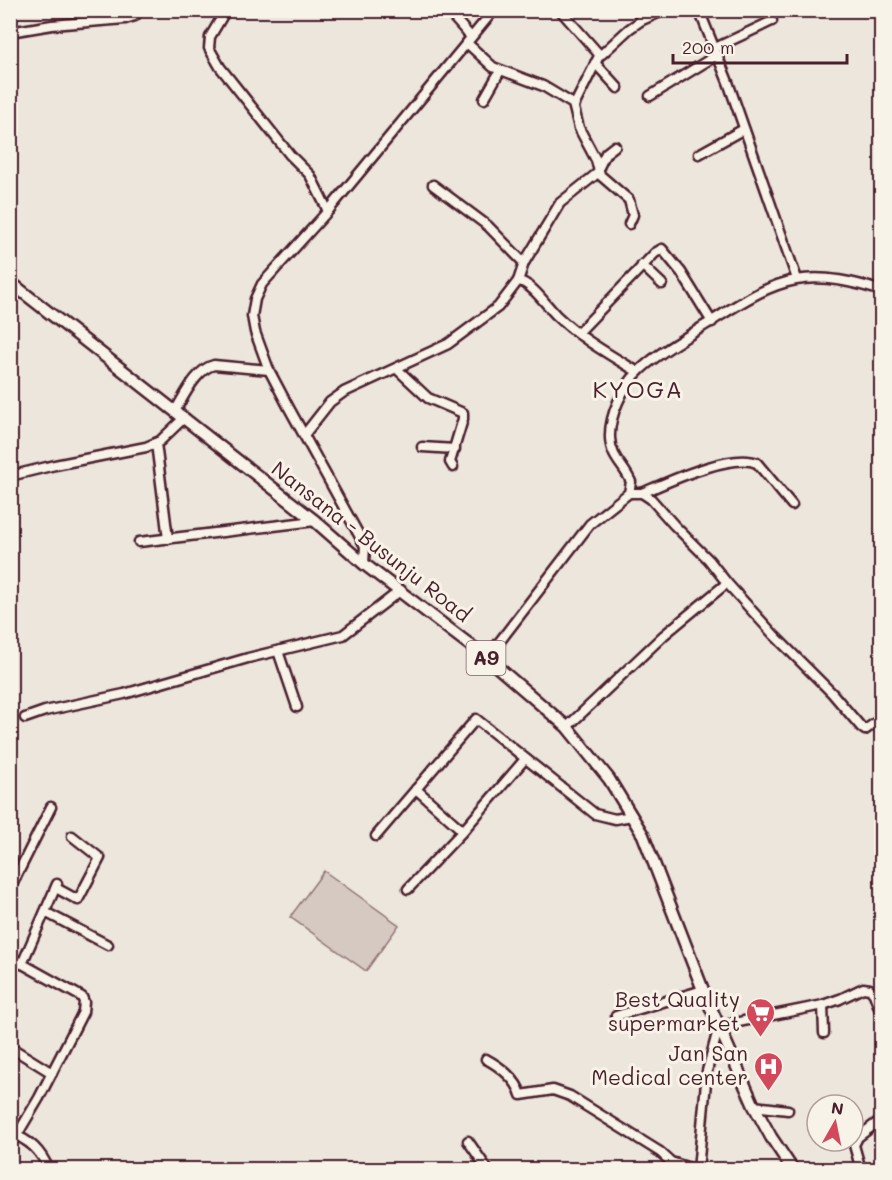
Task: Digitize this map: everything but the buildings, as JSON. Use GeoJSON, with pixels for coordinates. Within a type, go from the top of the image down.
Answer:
{"type":"FeatureCollection","features":[{"type":"Feature","properties":{"kind":"main road","name":"Nansana - Busunju Road"},"geometry":{"type":"LineString","coordinates":[[10,282],[315,521],[364,564],[401,590],[487,658],[567,727],[609,779],[643,835],[718,1026],[754,1106],[793,1170]]}},
{"type":"Feature","properties":{"kind":"street"},"geometry":{"type":"LineString","coordinates":[[10,32],[52,25],[125,19],[135,16],[140,10]]}},
{"type":"Feature","properties":{"kind":"street"},"geometry":{"type":"LineString","coordinates":[[226,10],[210,37],[209,48],[220,67],[290,155],[310,175],[328,211]]}},
{"type":"Feature","properties":{"kind":"street"},"geometry":{"type":"LineString","coordinates":[[447,10],[493,67],[543,86],[574,106]]}},
{"type":"Feature","properties":{"kind":"street"},"geometry":{"type":"LineString","coordinates":[[364,564],[365,546],[269,370],[255,332],[252,316],[255,299],[262,284],[328,211],[494,10]]}},
{"type":"Feature","properties":{"kind":"street"},"geometry":{"type":"LineString","coordinates":[[560,10],[600,54]]}},
{"type":"Feature","properties":{"kind":"street"},"geometry":{"type":"LineString","coordinates":[[637,10],[642,20]]}},
{"type":"Feature","properties":{"kind":"street"},"geometry":{"type":"LineString","coordinates":[[629,224],[633,212],[629,200],[604,178],[579,128],[574,106],[600,54],[604,54],[629,29],[642,20],[665,10]]}},
{"type":"Feature","properties":{"kind":"street"},"geometry":{"type":"LineString","coordinates":[[699,10],[797,279]]}},
{"type":"Feature","properties":{"kind":"street"},"geometry":{"type":"LineString","coordinates":[[650,96],[716,52],[772,21]]}},
{"type":"Feature","properties":{"kind":"street"},"geometry":{"type":"LineString","coordinates":[[595,63],[618,88]]}},
{"type":"Feature","properties":{"kind":"street"},"geometry":{"type":"LineString","coordinates":[[484,99],[500,71]]}},
{"type":"Feature","properties":{"kind":"street"},"geometry":{"type":"LineString","coordinates":[[699,154],[744,129]]}},
{"type":"Feature","properties":{"kind":"street"},"geometry":{"type":"LineString","coordinates":[[304,435],[330,402],[344,392],[448,344],[498,307],[518,281],[524,263],[560,203],[599,169],[606,153],[615,146]]}},
{"type":"Feature","properties":{"kind":"street"},"geometry":{"type":"LineString","coordinates":[[433,184],[488,226],[524,263]]}},
{"type":"Feature","properties":{"kind":"street"},"geometry":{"type":"LineString","coordinates":[[578,333],[642,265],[662,249],[681,272],[712,322]]}},
{"type":"Feature","properties":{"kind":"street"},"geometry":{"type":"LineString","coordinates":[[642,265],[662,284]]}},
{"type":"Feature","properties":{"kind":"street"},"geometry":{"type":"LineString","coordinates":[[629,493],[631,482],[611,451],[610,435],[619,400],[638,372],[655,358],[761,292],[797,279],[853,282],[882,291]]}},
{"type":"Feature","properties":{"kind":"street"},"geometry":{"type":"LineString","coordinates":[[518,281],[526,284],[556,315],[578,333],[638,372]]}},
{"type":"Feature","properties":{"kind":"street"},"geometry":{"type":"LineString","coordinates":[[10,476],[146,447],[156,442],[179,415],[197,378],[208,366],[269,370]]}},
{"type":"Feature","properties":{"kind":"street"},"geometry":{"type":"LineString","coordinates":[[397,369],[428,398],[462,413],[463,419],[450,462],[453,467]]}},
{"type":"Feature","properties":{"kind":"street"},"geometry":{"type":"LineString","coordinates":[[156,442],[168,539]]}},
{"type":"Feature","properties":{"kind":"street"},"geometry":{"type":"LineString","coordinates":[[422,447],[455,449]]}},
{"type":"Feature","properties":{"kind":"street"},"geometry":{"type":"LineString","coordinates":[[487,658],[590,524],[629,493],[642,493],[681,476],[722,463],[749,459],[757,463],[792,505]]}},
{"type":"Feature","properties":{"kind":"street"},"geometry":{"type":"LineString","coordinates":[[642,493],[651,499],[710,560],[727,583],[774,635],[832,693],[861,728],[869,729],[882,718]]}},
{"type":"Feature","properties":{"kind":"street"},"geometry":{"type":"LineString","coordinates":[[139,542],[315,521]]}},
{"type":"Feature","properties":{"kind":"street"},"geometry":{"type":"LineString","coordinates":[[567,727],[664,635],[727,583]]}},
{"type":"Feature","properties":{"kind":"street"},"geometry":{"type":"LineString","coordinates":[[25,718],[343,635],[401,590]]}},
{"type":"Feature","properties":{"kind":"street"},"geometry":{"type":"LineString","coordinates":[[279,651],[297,707]]}},
{"type":"Feature","properties":{"kind":"street"},"geometry":{"type":"LineString","coordinates":[[376,836],[476,719],[596,814],[615,819],[632,816]]}},
{"type":"Feature","properties":{"kind":"street"},"geometry":{"type":"LineString","coordinates":[[408,889],[463,831],[525,759]]}},
{"type":"Feature","properties":{"kind":"street"},"geometry":{"type":"LineString","coordinates":[[416,789],[463,831]]}},
{"type":"Feature","properties":{"kind":"street"},"geometry":{"type":"LineString","coordinates":[[10,890],[51,807]]}},
{"type":"Feature","properties":{"kind":"street"},"geometry":{"type":"LineString","coordinates":[[22,964],[56,886],[78,900],[100,858],[72,836]]}},
{"type":"Feature","properties":{"kind":"street"},"geometry":{"type":"LineString","coordinates":[[45,912],[108,945]]}},
{"type":"Feature","properties":{"kind":"street"},"geometry":{"type":"LineString","coordinates":[[10,957],[82,997],[84,1002],[82,1012],[52,1073],[14,1134],[35,1146],[49,1170]]}},
{"type":"Feature","properties":{"kind":"street"},"geometry":{"type":"LineString","coordinates":[[486,1059],[513,1080],[519,1087],[521,1095],[553,1090],[570,1096],[660,1152],[671,1162],[697,1170],[707,1071],[718,1026],[823,1005],[863,988],[870,989],[874,994],[882,1016]]}},
{"type":"Feature","properties":{"kind":"street"},"geometry":{"type":"LineString","coordinates":[[616,1016],[703,990]]}},
{"type":"Feature","properties":{"kind":"street"},"geometry":{"type":"LineString","coordinates":[[823,1005],[824,1033]]}},
{"type":"Feature","properties":{"kind":"street"},"geometry":{"type":"LineString","coordinates":[[10,1047],[52,1073]]}},
{"type":"Feature","properties":{"kind":"street"},"geometry":{"type":"LineString","coordinates":[[754,1106],[788,1110]]}},
{"type":"Feature","properties":{"kind":"street"},"geometry":{"type":"LineString","coordinates":[[861,1170],[854,1145],[858,1137],[882,1119]]}},
{"type":"Feature","properties":{"kind":"street"},"geometry":{"type":"LineString","coordinates":[[468,1141],[488,1170]]}},
{"type":"Feature","properties":{"kind":"shaded area"},"geometry":{"type":"Polygon","coordinates":[[[324,871],[399,925],[366,971],[290,917],[324,871]]]}},
{"type":"Feature","properties":{"kind":"place","name":"Best Quality supermarket"},"geometry":{"type":"Point","coordinates":[761,1038]}},
{"type":"Feature","properties":{"kind":"place","name":"Jan San Medical center"},"geometry":{"type":"Point","coordinates":[769,1092]}},
{"type":"Feature","properties":{"kind":"district","name":"KYOGA"},"geometry":{"type":"Point","coordinates":[638,390]}}]}
